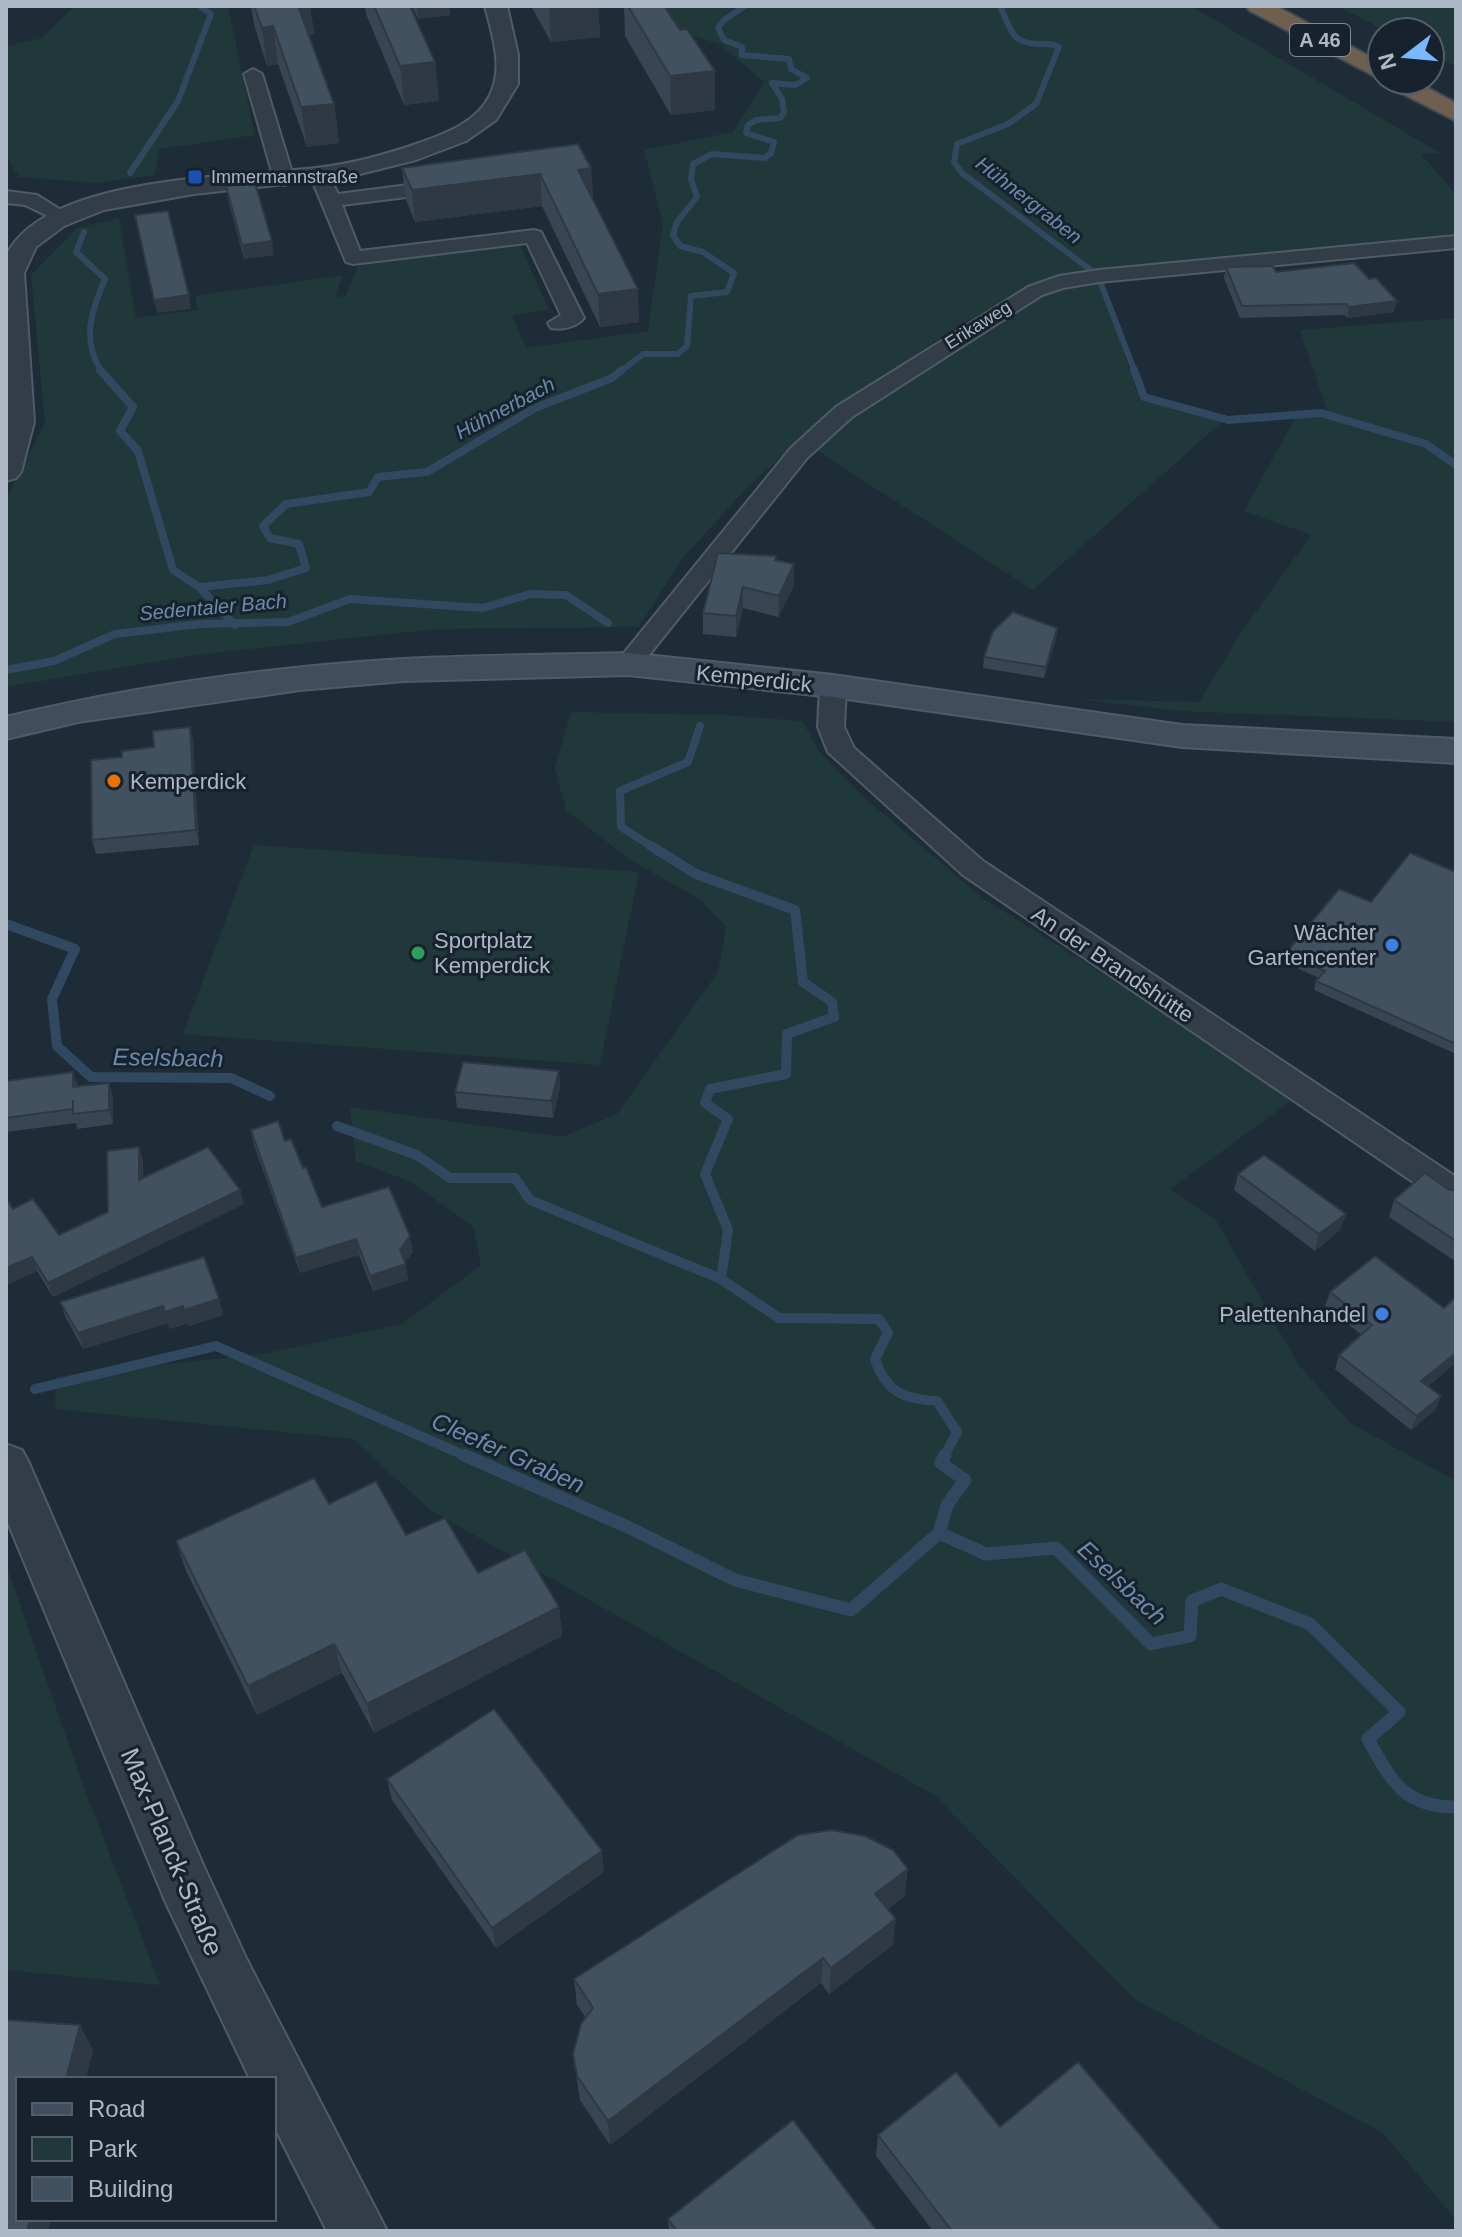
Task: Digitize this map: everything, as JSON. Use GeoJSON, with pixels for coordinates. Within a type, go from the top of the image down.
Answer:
{"type":"FeatureCollection","features":[{"type":"Feature","properties":{"kind":"highway","name":"A 46"},"geometry":{"type":"LineString","coordinates":[[1258,6],[1366,64]]}},
{"type":"Feature","properties":{"kind":"highway","name":"A 46"},"geometry":{"type":"LineString","coordinates":[[1305,6],[1366,39]]}},
{"type":"Feature","properties":{"kind":"highway"},"geometry":{"type":"LineString","coordinates":[[1424,96],[1456,113]]}},
{"type":"Feature","properties":{"kind":"main road","name":"Kemperdick"},"geometry":{"type":"LineString","coordinates":[[6,728],[78,711],[300,679],[404,670],[628,664],[833,686],[1182,736],[1456,751]]}},
{"type":"Feature","properties":{"kind":"street"},"geometry":{"type":"LineString","coordinates":[[6,472],[20,422],[12,263],[16,253],[34,234],[62,217],[102,201],[146,192],[320,175],[376,164],[442,143],[469,130],[494,109],[507,77],[496,6]]}},
{"type":"Feature","properties":{"kind":"street"},"geometry":{"type":"LineString","coordinates":[[253,74],[284,179]]}},
{"type":"Feature","properties":{"kind":"street"},"geometry":{"type":"LineString","coordinates":[[320,175],[353,258],[534,236],[573,318],[559,323]]}},
{"type":"Feature","properties":{"kind":"street"},"geometry":{"type":"LineString","coordinates":[[330,201],[467,183]]}},
{"type":"Feature","properties":{"kind":"street"},"geometry":{"type":"LineString","coordinates":[[6,197],[30,199],[62,217]]}},
{"type":"Feature","properties":{"kind":"street","name":"Erikaweg"},"geometry":{"type":"LineString","coordinates":[[628,664],[799,453],[844,412],[1035,291],[1059,282],[1099,276],[1456,242]]}},
{"type":"Feature","properties":{"kind":"street","name":"An der Brandshütte"},"geometry":{"type":"LineString","coordinates":[[833,686],[831,727],[842,752],[973,868],[1456,1194]]}},
{"type":"Feature","properties":{"kind":"street","name":"Max-Planck-Straße"},"geometry":{"type":"LineString","coordinates":[[6,1463],[197,1912],[296,2114],[358,2231]]}},
{"type":"Feature","properties":{"kind":"green space"},"geometry":{"type":"Polygon","coordinates":[[[75,6],[228,6],[255,135],[159,149],[155,175],[98,183],[19,177],[6,156],[6,46],[42,38],[75,6]]]}},
{"type":"Feature","properties":{"kind":"green space"},"geometry":{"type":"Polygon","coordinates":[[[642,6],[1191,6],[1440,153],[1421,154],[1456,194],[1456,238],[1064,276],[1031,284],[934,342],[816,425],[746,489],[682,559],[639,627],[437,629],[203,654],[6,687],[6,499],[45,423],[31,275],[77,228],[119,218],[136,318],[198,310],[195,296],[343,275],[335,296],[345,297],[358,266],[519,243],[549,310],[512,315],[526,348],[648,331],[663,223],[644,150],[733,132],[764,82],[720,44],[644,22],[642,6]]]}},
{"type":"Feature","properties":{"kind":"green space"},"geometry":{"type":"Polygon","coordinates":[[[1338,6],[1456,6],[1456,66],[1446,61],[1446,16],[1366,16],[1366,21],[1338,6]]]}},
{"type":"Feature","properties":{"kind":"green space"},"geometry":{"type":"Polygon","coordinates":[[[1101,279],[1136,391],[1224,420],[1033,590],[813,448],[864,405],[1039,293],[1101,279]]]}},
{"type":"Feature","properties":{"kind":"green space"},"geometry":{"type":"Polygon","coordinates":[[[1456,318],[1456,722],[1181,711],[1077,699],[1199,702],[1242,631],[1311,535],[1244,511],[1295,418],[1329,416],[1300,330],[1456,318]]]}},
{"type":"Feature","properties":{"kind":"green space"},"geometry":{"type":"Polygon","coordinates":[[[571,712],[723,715],[802,721],[819,751],[868,801],[984,899],[1298,1096],[1170,1189],[1216,1220],[1298,1364],[1350,1423],[1456,1481],[1456,2220],[1383,2133],[1134,1999],[934,1795],[430,1510],[353,1439],[55,1409],[56,1377],[268,1353],[402,1324],[481,1265],[473,1226],[409,1181],[356,1161],[350,1107],[562,1137],[617,1114],[718,972],[726,927],[701,900],[629,859],[566,810],[555,768],[571,712]]]}},
{"type":"Feature","properties":{"kind":"green space","name":"Sportplatz Kemperdick"},"geometry":{"type":"Polygon","coordinates":[[[254,845],[639,872],[600,1065],[183,1034],[254,845]]]}},
{"type":"Feature","properties":{"kind":"green space"},"geometry":{"type":"Polygon","coordinates":[[[6,1565],[83,1785],[160,1985],[6,1970],[6,1565]]]}},
{"type":"Feature","properties":{"kind":"building"},"geometry":{"type":"Polygon","coordinates":[[[254,6],[298,6],[334,104],[301,107],[273,26],[262,28],[254,6]]]}},
{"type":"Feature","properties":{"kind":"building"},"geometry":{"type":"Polygon","coordinates":[[[374,6],[410,6],[435,62],[400,66],[374,6]]]}},
{"type":"Feature","properties":{"kind":"building"},"geometry":{"type":"Polygon","coordinates":[[[628,6],[664,6],[680,30],[687,29],[715,71],[670,76],[628,6]]]}},
{"type":"Feature","properties":{"kind":"building"},"geometry":{"type":"Polygon","coordinates":[[[578,144],[591,168],[578,170],[638,289],[598,294],[540,174],[412,190],[402,168],[578,144]]]}},
{"type":"Feature","properties":{"kind":"building"},"geometry":{"type":"Polygon","coordinates":[[[255,183],[272,241],[242,245],[226,186],[255,183]]]}},
{"type":"Feature","properties":{"kind":"building"},"geometry":{"type":"Polygon","coordinates":[[[168,211],[189,295],[154,300],[135,215],[168,211]]]}},
{"type":"Feature","properties":{"kind":"building"},"geometry":{"type":"Polygon","coordinates":[[[1354,263],[1369,279],[1376,278],[1397,301],[1349,307],[1346,304],[1242,306],[1226,267],[1273,266],[1276,272],[1354,263]]]}},
{"type":"Feature","properties":{"kind":"building"},"geometry":{"type":"Polygon","coordinates":[[[718,553],[776,556],[775,560],[794,564],[779,596],[743,587],[736,616],[703,613],[718,553]]]}},
{"type":"Feature","properties":{"kind":"building"},"geometry":{"type":"Polygon","coordinates":[[[1013,612],[1057,628],[1046,667],[984,657],[993,631],[1013,612]]]}},
{"type":"Feature","properties":{"kind":"building"},"geometry":{"type":"Polygon","coordinates":[[[190,727],[196,830],[92,840],[91,760],[122,757],[122,751],[154,747],[153,731],[190,727]]]}},
{"type":"Feature","properties":{"kind":"building"},"geometry":{"type":"Polygon","coordinates":[[[1410,853],[1456,872],[1456,1044],[1316,981],[1325,971],[1286,953],[1339,889],[1371,902],[1410,853]]]}},
{"type":"Feature","properties":{"kind":"building"},"geometry":{"type":"Polygon","coordinates":[[[463,1062],[559,1071],[551,1101],[455,1092],[463,1062]]]}},
{"type":"Feature","properties":{"kind":"building"},"geometry":{"type":"Polygon","coordinates":[[[73,1072],[73,1087],[109,1083],[109,1110],[73,1114],[73,1109],[6,1118],[6,1081],[73,1072]]]}},
{"type":"Feature","properties":{"kind":"building"},"geometry":{"type":"Polygon","coordinates":[[[278,1121],[285,1141],[291,1139],[303,1168],[306,1167],[322,1207],[389,1187],[410,1236],[400,1250],[406,1264],[370,1276],[356,1239],[296,1258],[251,1130],[278,1121]]]}},
{"type":"Feature","properties":{"kind":"building"},"geometry":{"type":"Polygon","coordinates":[[[139,1147],[139,1180],[208,1147],[240,1190],[48,1283],[32,1257],[6,1268],[6,1198],[13,1209],[33,1199],[59,1235],[108,1212],[107,1151],[139,1147]]]}},
{"type":"Feature","properties":{"kind":"building"},"geometry":{"type":"Polygon","coordinates":[[[1264,1155],[1346,1214],[1319,1234],[1238,1174],[1264,1155]]]}},
{"type":"Feature","properties":{"kind":"building"},"geometry":{"type":"Polygon","coordinates":[[[1425,1173],[1456,1191],[1456,1241],[1394,1200],[1425,1173]]]}},
{"type":"Feature","properties":{"kind":"building"},"geometry":{"type":"Polygon","coordinates":[[[1375,1256],[1444,1308],[1454,1299],[1456,1301],[1456,1353],[1421,1381],[1441,1396],[1417,1416],[1339,1355],[1372,1325],[1330,1292],[1375,1256]]]}},
{"type":"Feature","properties":{"kind":"building"},"geometry":{"type":"Polygon","coordinates":[[[204,1257],[219,1299],[184,1310],[183,1306],[165,1312],[163,1306],[78,1333],[60,1302],[204,1257]]]}},
{"type":"Feature","properties":{"kind":"building"},"geometry":{"type":"Polygon","coordinates":[[[314,1478],[329,1504],[376,1481],[406,1535],[445,1518],[478,1573],[525,1550],[559,1607],[367,1704],[334,1644],[248,1686],[176,1541],[314,1478]]]}},
{"type":"Feature","properties":{"kind":"building"},"geometry":{"type":"Polygon","coordinates":[[[494,1709],[602,1851],[492,1928],[387,1779],[494,1709]]]}},
{"type":"Feature","properties":{"kind":"building"},"geometry":{"type":"Polygon","coordinates":[[[831,1830],[865,1836],[893,1850],[908,1869],[875,1894],[896,1919],[831,1968],[823,1958],[608,2121],[577,2076],[573,2054],[581,2024],[593,2008],[574,1979],[798,1835],[831,1830]]]}},
{"type":"Feature","properties":{"kind":"building"},"geometry":{"type":"Polygon","coordinates":[[[6,2020],[80,2025],[67,2077],[16,2077],[16,2221],[30,2221],[27,2231],[6,2231],[6,2020]]]}},
{"type":"Feature","properties":{"kind":"building"},"geometry":{"type":"Polygon","coordinates":[[[1078,2062],[1222,2231],[952,2231],[878,2135],[956,2072],[1000,2127],[1078,2062]]]}},
{"type":"Feature","properties":{"kind":"building"},"geometry":{"type":"Polygon","coordinates":[[[793,2120],[877,2231],[677,2231],[668,2219],[793,2120]]]}},
{"type":"Feature","properties":{"kind":"waterway"},"geometry":{"type":"LineString","coordinates":[[130,173],[178,101],[211,14],[200,6]]}},
{"type":"Feature","properties":{"kind":"waterway","name":"Hühnerbach"},"geometry":{"type":"LineString","coordinates":[[620,372],[643,354],[678,354],[687,346],[691,296],[727,292],[734,273],[703,252],[680,246],[673,235],[677,222],[697,197],[691,179],[693,164],[712,154],[765,158],[771,153],[774,142],[746,133],[748,125],[756,120],[780,118],[784,112],[782,99],[772,83],[795,85],[807,78],[791,69],[789,59],[742,55],[742,47],[724,40],[718,28],[724,20],[745,6]]}},
{"type":"Feature","properties":{"kind":"waterway","name":"Hühnergraben"},"geometry":{"type":"LineString","coordinates":[[1000,6],[1017,38],[1059,47],[1036,104],[1008,124],[957,144],[954,162],[962,173],[1092,271]]}},
{"type":"Feature","properties":{"kind":"waterway"},"geometry":{"type":"LineString","coordinates":[[84,232],[76,252],[105,279],[90,326],[92,349],[102,372]]}},
{"type":"Feature","properties":{"kind":"waterway","name":"Hühnergraben"},"geometry":{"type":"LineString","coordinates":[[1100,281],[1135,372]]}},
{"type":"Feature","properties":{"kind":"waterway"},"geometry":{"type":"LineString","coordinates":[[100,370],[133,407],[120,431],[138,451],[173,570],[199,587]]}},
{"type":"Feature","properties":{"kind":"waterway","name":"Hühnerbach"},"geometry":{"type":"LineString","coordinates":[[199,587],[268,580],[306,568],[299,544],[270,538],[263,526],[286,504],[369,492],[378,477],[427,472],[535,408],[612,378],[622,370]]}},
{"type":"Feature","properties":{"kind":"waterway","name":"Hühnergraben"},"geometry":{"type":"LineString","coordinates":[[1134,370],[1144,397],[1228,420],[1321,413],[1426,444],[1456,465]]}},
{"type":"Feature","properties":{"kind":"waterway","name":"Hühnerbach"},"geometry":{"type":"LineString","coordinates":[[199,587],[233,623]]}},
{"type":"Feature","properties":{"kind":"waterway","name":"Sedentaler Bach"},"geometry":{"type":"LineString","coordinates":[[233,623],[288,622],[350,599],[483,608],[530,594],[566,595],[608,623]]}},
{"type":"Feature","properties":{"kind":"waterway","name":"Sedentaler Bach"},"geometry":{"type":"LineString","coordinates":[[6,670],[54,661],[115,634],[233,623]]}},
{"type":"Feature","properties":{"kind":"waterway","name":"Sedentaler Bach"},"geometry":{"type":"LineString","coordinates":[[654,848],[621,827],[620,791],[688,762],[700,726]]}},
{"type":"Feature","properties":{"kind":"waterway","name":"Sedentaler Bach"},"geometry":{"type":"LineString","coordinates":[[651,846],[696,874],[795,910],[803,982],[832,1002],[834,1017],[787,1034],[786,1074],[710,1089],[705,1103],[728,1119],[705,1174],[728,1230],[721,1279]]}},
{"type":"Feature","properties":{"kind":"waterway","name":"Eselsbach"},"geometry":{"type":"LineString","coordinates":[[6,924],[75,949],[52,999],[57,1046],[91,1077],[231,1078],[270,1096]]}},
{"type":"Feature","properties":{"kind":"waterway","name":"Eselsbach"},"geometry":{"type":"LineString","coordinates":[[337,1126],[417,1155],[450,1178],[515,1178],[530,1200],[721,1279]]}},
{"type":"Feature","properties":{"kind":"waterway","name":"Eselsbach"},"geometry":{"type":"LineString","coordinates":[[721,1279],[779,1318],[879,1319],[888,1333],[875,1359],[885,1379],[905,1396],[937,1401],[957,1432],[944,1457]]}},
{"type":"Feature","properties":{"kind":"waterway","name":"Cleefer Graben"},"geometry":{"type":"LineString","coordinates":[[35,1389],[216,1346],[468,1457]]}},
{"type":"Feature","properties":{"kind":"waterway","name":"Cleefer Graben"},"geometry":{"type":"LineString","coordinates":[[464,1455],[630,1528],[735,1580],[851,1610],[939,1533]]}},
{"type":"Feature","properties":{"kind":"waterway","name":"Eselsbach"},"geometry":{"type":"LineString","coordinates":[[939,1533],[947,1505],[965,1480],[941,1463],[944,1457]]}},
{"type":"Feature","properties":{"kind":"waterway","name":"Eselsbach"},"geometry":{"type":"LineString","coordinates":[[939,1533],[986,1554],[1056,1548],[1151,1644],[1190,1636],[1192,1601],[1221,1589],[1310,1624],[1399,1712],[1368,1739],[1392,1779],[1411,1797],[1438,1806],[1456,1807]]}},
{"type":"Feature","properties":{"kind":"place","name":"Immermannstraße"},"geometry":{"type":"Point","coordinates":[195,177]}},
{"type":"Feature","properties":{"kind":"place","name":"Kemperdick"},"geometry":{"type":"Point","coordinates":[114,781]}},
{"type":"Feature","properties":{"kind":"place","name":"Wächter Gartencenter"},"geometry":{"type":"Point","coordinates":[1392,945]}},
{"type":"Feature","properties":{"kind":"place","name":"Sportplatz Kemperdick"},"geometry":{"type":"Point","coordinates":[418,953]}},
{"type":"Feature","properties":{"kind":"place","name":"Palettenhandel"},"geometry":{"type":"Point","coordinates":[1382,1314]}}]}
